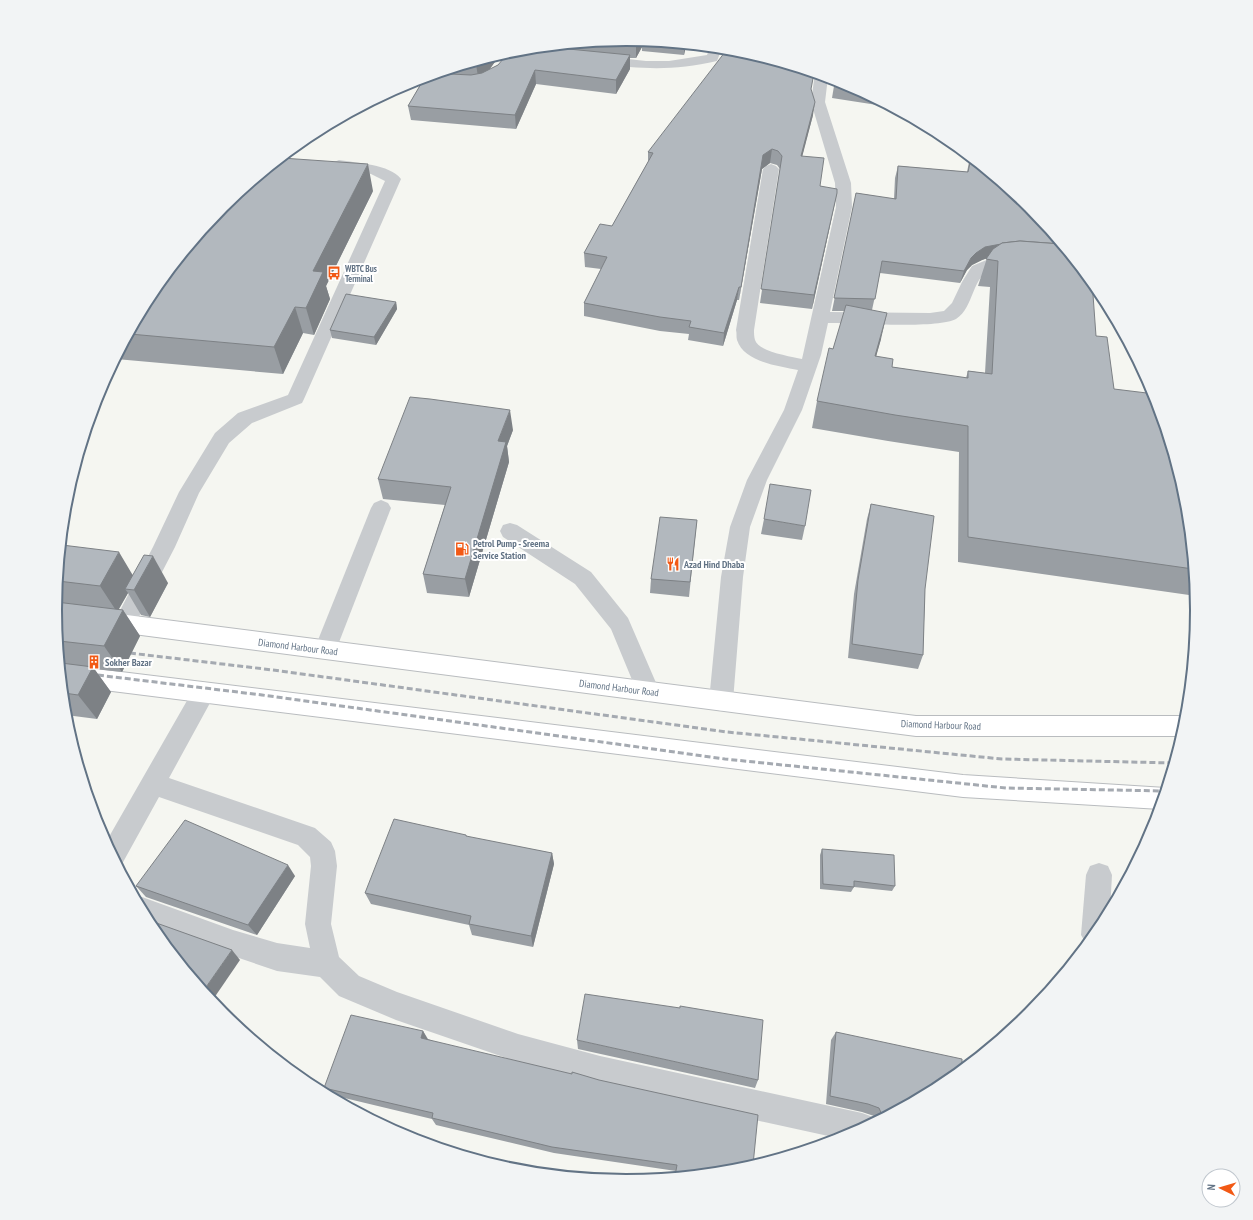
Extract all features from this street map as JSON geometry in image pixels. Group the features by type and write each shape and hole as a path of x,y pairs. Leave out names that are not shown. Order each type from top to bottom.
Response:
{"highway":[{"name":"Diamond Harbour Road","path":"62,616 916,726 1178,726"},
{"path":"66,676 963,786 1159,798"}],"street":[{"path":"585,59 646,65 669,65 712,58 714,53"},
{"path":"722,701 732,577 740,527 757,480 793,410 812,355 844,207 843,183 818,102 820,81"},
{"path":"124,624 164,547 189,492 222,438 245,418 295,399 393,179 375,170 322,163"},
{"path":"771,169 745,330 746,341 754,351 766,356 808,366"},
{"path":"820,317 930,319 950,315 960,306 970,282 978,270 989,264 1011,261 1026,262"},
{"path":"325,650 381,508"},
{"path":"510,531 583,578 620,624 648,692"},
{"path":"116,849 204,692"},
{"path":"153,784 306,836 322,851 324,866 318,924 327,964 349,986 396,1006 518,1048 600,1071 853,1126"},
{"path":"1096,922 1099,875"},
{"path":"152,914 277,957 327,964"}],"building":[{"path":"570,49 630,55 616,80 535,70 515,115 408,106 420,86 451,74 471,75 482,73 498,65 502,60 516,57"},
{"path":"723,55 772,65 813,78 811,89 815,102 801,156 824,158 820,186 837,189 814,295 761,289 782,156 778,151 772,149 763,155 741,287 739,287 724,333 689,327 691,321 584,303 607,257 584,253 600,224 612,226 653,153 648,152"},
{"path":"289,158 368,164 313,271 323,272 306,308 295,307 274,347 135,334 158,297 202,238 255,186"},
{"path":"970,163 1025,211 1055,244 1020,241 985,247 971,258 964,271 882,261 875,299 834,298 856,193 896,199 898,166 968,172"},
{"path":"1020,241 1055,244 1093,294 1096,336 1107,337 1114,389 1148,393 1161,429 1180,500 1186,536 1189,568 968,537 968,426 817,401 829,348 833,349 846,305 887,313 875,356 893,359 892,367 968,378 968,371 992,374 998,261 986,259 993,249 1002,243"},
{"path":"346,294 396,302 374,337 330,330"},
{"path":"410,397 510,410 498,441 506,442 465,579 423,574 451,487 378,479"},
{"path":"770,484 811,490 805,526 764,519"},
{"path":"871,504 934,516 925,589 923,655 852,644 858,580"},
{"name":"Azad Hind Dhaba","path":"660,517 697,520 690,582 651,579"},
{"path":"66,546 119,552 100,586 64,582"},
{"path":"144,555 153,556 134,590 125,589"},
{"path":"62,603 123,610 104,646 64,642"},
{"path":"65,664 93,667 78,695 69,694"},
{"path":"394,819 466,836 552,853 531,936 469,924 471,916 365,893"},
{"path":"185,820 288,865 248,925 136,886"},
{"path":"822,849 894,855 895,886 854,881 854,887 823,884"},
{"path":"159,924 232,950 206,987 179,953"},
{"path":"585,994 680,1008 680,1006 763,1020 758,1080 577,1040"},
{"path":"351,1015 423,1031 421,1038 572,1074 572,1072 599,1080 758,1115 754,1159 700,1169 676,1172 677,1165 552,1147 432,1118 433,1113 330,1089 325,1086"},
{"path":"836,1032 962,1059 962,1063 940,1079 881,1113 879,1108 868,1104 830,1096"}],"railway":[{"path":"121,652 273,670 727,732 1002,759 1169,763"},
{"path":"89,674 262,695 725,759 1006,788 1161,791"}],"place":[{"name":"WBTC Bus Terminal","path":"334,273"},
{"name":"Petrol Pump - Sreema Service Station","path":"462,549"},
{"name":"Azad Hind Dhaba","path":"673,564"},
{"name":"Sokher Bazar","path":"94,662"}]}
